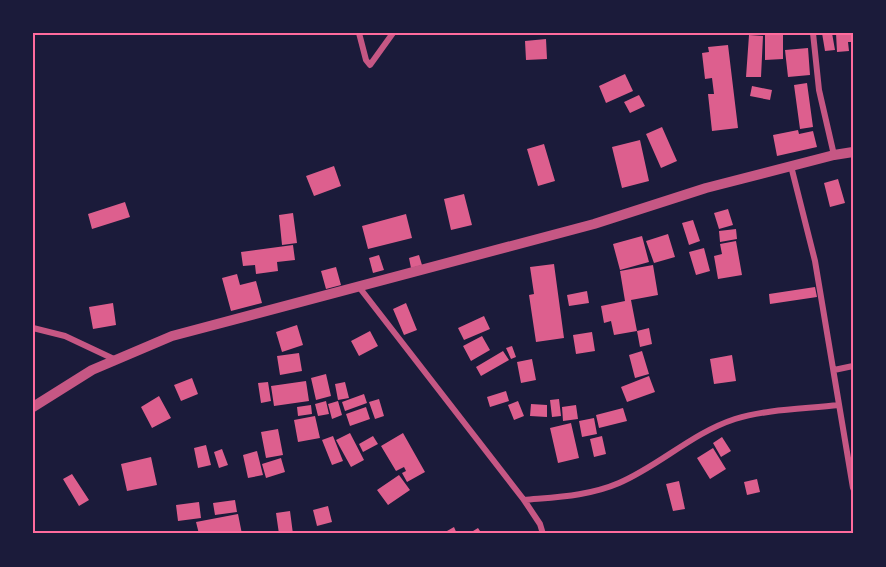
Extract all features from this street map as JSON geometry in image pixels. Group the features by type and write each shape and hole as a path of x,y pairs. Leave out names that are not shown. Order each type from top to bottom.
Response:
{"street":[{"path":"359,33 366,60 370,65 393,33"},
{"path":"813,33 819,90 834,155"},
{"path":"33,407 92,370 172,336 594,224 706,188 834,155 853,153"},
{"path":"791,166 815,261 853,488"},
{"path":"358,286 524,500 540,524 543,534"},
{"path":"33,328 65,336 116,360"},
{"path":"834,370 853,366"},
{"path":"524,500 589,492 620,483 713,428 736,419 839,405"}],"building":[{"path":"822,33 832,33 835,50 825,51"},
{"path":"836,33 853,33 853,42 848,42 849,51 837,52"},
{"path":"749,35 763,36 761,77 746,77"},
{"path":"765,35 783,35 783,59 765,60"},
{"path":"546,39 547,59 526,60 525,41"},
{"path":"728,45 738,128 712,131 708,94 714,94 712,78 705,79 702,53 709,52 708,47"},
{"path":"808,48 810,75 788,77 785,50"},
{"path":"625,74 633,91 606,103 599,86"},
{"path":"807,83 813,127 800,129 794,85"},
{"path":"752,86 772,90 770,100 750,96"},
{"path":"639,95 645,106 630,113 624,102"},
{"path":"662,127 677,161 661,168 646,134"},
{"path":"798,130 799,134 813,131 817,147 777,156 773,135"},
{"path":"640,140 649,181 622,188 612,147"},
{"path":"544,144 555,181 538,186 527,149"},
{"path":"334,166 341,186 314,196 306,176"},
{"path":"838,179 845,203 830,207 824,183"},
{"path":"464,194 472,225 451,230 444,199"},
{"path":"125,202 130,217 92,229 88,214"},
{"path":"728,209 733,225 719,229 714,213"},
{"path":"293,213 297,243 282,245 279,215"},
{"path":"406,214 412,238 368,249 362,226"},
{"path":"693,220 700,241 689,245 682,223"},
{"path":"736,229 737,239 720,242 719,231"},
{"path":"668,234 675,257 654,263 646,241"},
{"path":"642,236 649,262 620,270 613,244"},
{"path":"736,241 742,275 718,279 714,256 722,254 720,244"},
{"path":"293,245 295,260 277,262 278,271 256,274 255,265 243,266 241,252"},
{"path":"704,248 710,271 696,275 689,252"},
{"path":"379,255 384,270 373,273 369,258"},
{"path":"419,255 422,265 411,268 409,258"},
{"path":"554,264 564,338 536,342 529,295 534,294 530,267"},
{"path":"653,265 658,295 631,300 637,331 614,335 611,321 604,323 601,306 625,301 620,271"},
{"path":"336,267 341,285 326,289 321,271"},
{"path":"237,274 240,285 256,281 262,303 231,311 222,278"},
{"path":"815,287 817,297 770,304 769,294"},
{"path":"587,291 589,303 569,306 567,295"},
{"path":"113,303 116,325 93,329 89,307"},
{"path":"406,303 417,330 404,335 393,309"},
{"path":"484,316 490,329 464,340 458,328"},
{"path":"297,325 303,345 282,352 276,332"},
{"path":"649,328 652,344 640,347 637,331"},
{"path":"370,331 378,346 359,356 351,341"},
{"path":"592,332 595,351 576,354 573,335"},
{"path":"482,336 490,350 471,361 463,346"},
{"path":"512,346 516,357 511,359 506,348"},
{"path":"503,351 509,360 481,376 476,367"},
{"path":"642,351 649,374 635,378 629,355"},
{"path":"299,353 302,371 280,375 277,356"},
{"path":"732,355 736,381 714,384 710,359"},
{"path":"532,359 536,380 521,383 517,362"},
{"path":"326,374 331,396 316,400 311,378"},
{"path":"649,376 655,392 627,402 621,387"},
{"path":"192,378 198,394 181,401 174,385"},
{"path":"306,381 309,401 274,406 271,386"},
{"path":"268,382 271,401 261,403 258,383"},
{"path":"345,382 349,398 338,400 335,384"},
{"path":"506,391 509,401 490,407 487,397"},
{"path":"364,394 367,403 345,411 342,402"},
{"path":"159,396 171,418 152,428 141,407"},
{"path":"379,399 384,416 375,419 369,402"},
{"path":"559,399 561,416 552,417 550,400"},
{"path":"326,401 329,414 318,416 315,404"},
{"path":"338,401 342,415 332,419 328,404"},
{"path":"518,401 524,416 514,420 508,405"},
{"path":"531,404 547,405 547,417 530,416"},
{"path":"311,405 312,414 298,416 297,407"},
{"path":"576,405 578,419 563,421 562,407"},
{"path":"366,407 370,419 350,426 346,414"},
{"path":"623,408 627,421 599,428 596,415"},
{"path":"315,416 320,438 298,442 294,420"},
{"path":"594,418 597,434 582,437 579,421"},
{"path":"571,423 579,458 558,463 550,428"},
{"path":"278,429 283,455 266,458 261,432"},
{"path":"350,433 364,460 351,467 336,440"},
{"path":"403,433 425,472 407,482 402,473 406,471 404,467 396,471 381,446"},
{"path":"333,436 343,461 332,465 322,440"},
{"path":"373,436 378,444 363,452 359,444"},
{"path":"602,436 606,454 594,457 590,439"},
{"path":"722,437 731,451 721,457 713,443"},
{"path":"206,445 211,465 198,468 194,448"},
{"path":"713,448 726,469 710,479 697,458"},
{"path":"222,449 228,465 219,468 214,452"},
{"path":"257,451 263,475 248,478 243,455"},
{"path":"151,457 157,485 127,491 121,464"},
{"path":"281,458 285,472 266,478 262,464"},
{"path":"72,474 89,500 79,506 63,479"},
{"path":"399,475 410,490 388,505 377,490"},
{"path":"757,479 760,492 747,495 744,482"},
{"path":"679,481 685,509 673,511 666,484"},
{"path":"235,500 237,512 215,515 213,503"},
{"path":"199,502 201,518 178,521 176,505"},
{"path":"328,506 332,522 317,526 313,510"},
{"path":"290,511 293,534 279,534 276,513"},
{"path":"238,514 242,534 199,534 196,522"},
{"path":"454,527 457,534 448,534 447,531"},
{"path":"478,528 482,534 468,534"}]}
